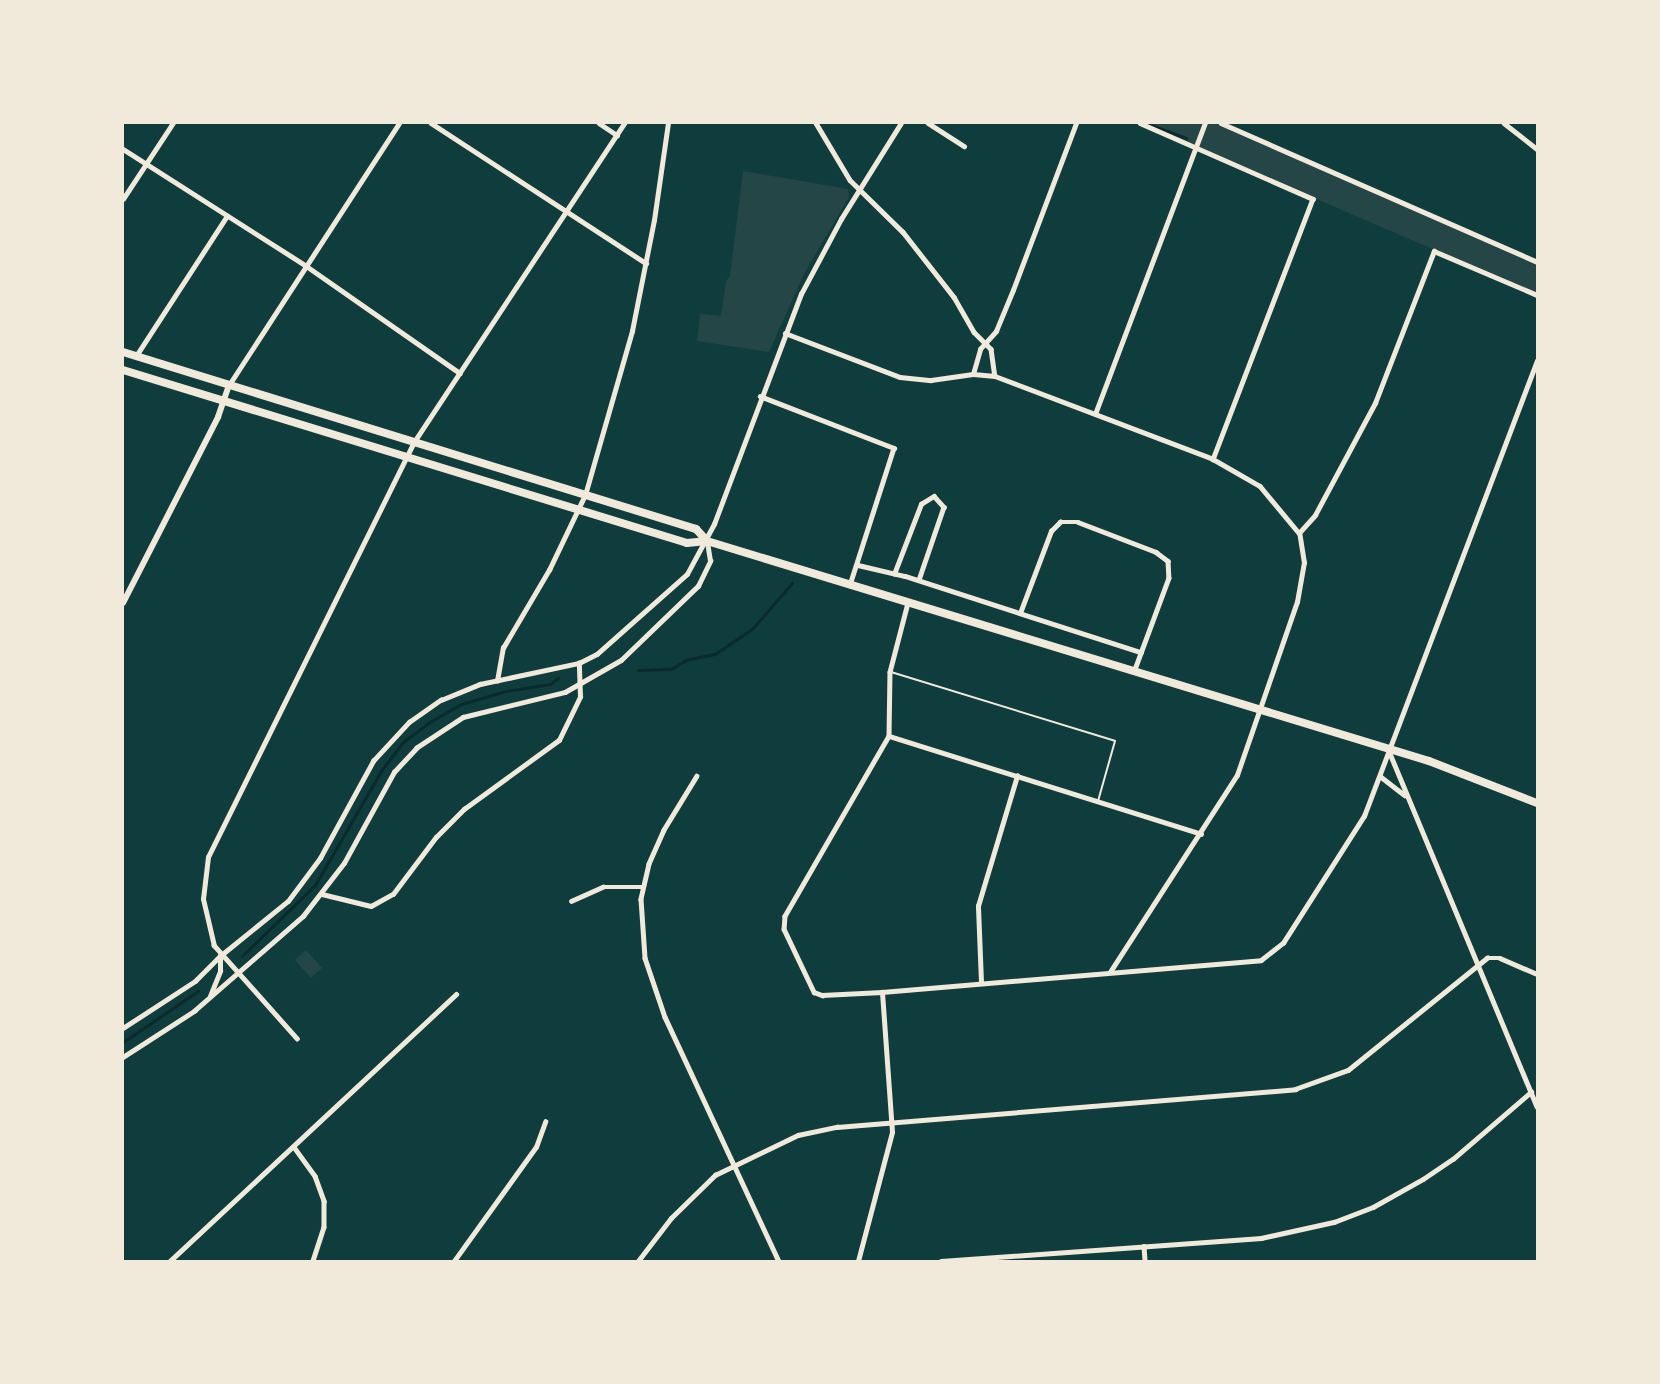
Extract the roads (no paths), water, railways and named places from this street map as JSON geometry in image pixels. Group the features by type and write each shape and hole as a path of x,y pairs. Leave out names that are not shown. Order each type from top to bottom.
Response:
{"main road":[{"path":"123,352 696,529 707,541"},
{"path":"123,370 687,543 707,541 1259,711 1388,754 1458,771 1537,802"}],"street":[{"path":"123,199 173,123"},
{"path":"123,603 224,400 229,385 399,123"},
{"path":"431,123 646,263"},
{"path":"599,123 617,135"},
{"path":"209,998 219,973 220,956 203,909 204,873 208,857 409,458 414,442 624,123"},
{"path":"497,681 503,648 580,511 618,389 646,263 668,123"},
{"path":"816,123 829,150 927,260 974,332 991,349 995,376"},
{"path":"123,1028 195,981 220,956 296,891 320,858 373,761 397,733 441,700 497,681 579,663 608,645 673,589 707,541 785,333 819,259 860,187 901,123"},
{"path":"928,123 964,146"},
{"path":"973,374 980,349 996,331 1013,290 1076,123"},
{"path":"1140,123 1313,199 1213,459"},
{"path":"1095,414 1205,123"},
{"path":"1221,123 1537,262"},
{"path":"1504,123 1537,149"},
{"path":"123,149 305,265 460,373"},
{"path":"136,356 227,216"},
{"path":"1299,533 1315,515 1375,403 1434,251 1537,295"},
{"path":"785,333 900,377 931,380 973,374 995,376 1213,459 1260,486 1299,533 1304,563 1297,602 1237,776 1110,972"},
{"path":"908,603 890,672 889,736 795,895 783,925 813,992 822,995 882,992 981,982 1249,962 1273,954 1358,826 1380,776 1537,361"},
{"path":"760,396 894,448 858,566 850,585"},
{"path":"894,574 921,504 934,496 944,507 919,580"},
{"path":"1020,613 1051,531 1060,522 1078,522 1156,552 1168,561 1169,578 1134,672"},
{"path":"123,1057 209,998 303,916 322,894 354,846 394,772 427,738 476,712 581,685 621,660 685,601 709,565 707,541"},
{"path":"858,566 919,580 1141,652"},
{"path":"322,894 371,906 387,899 401,886 435,837 464,809 560,740 576,711 581,685 579,663"},
{"path":"889,736 1201,834"},
{"path":"1388,754 1537,1106"},
{"path":"697,776 657,844 642,887 642,940 654,990 732,1166 778,1261"},
{"path":"981,982 978,906 1017,776"},
{"path":"1380,776 1406,796"},
{"path":"570,902 603,887 642,887"},
{"path":"220,956 297,1039"},
{"path":"638,1261 689,1198 715,1175 798,1136 837,1126 1152,1102 1309,1085 1334,1077 1362,1059 1476,963 1493,957 1537,974"},
{"path":"858,1261 891,1141 892,1121 882,992"},
{"path":"170,1261 456,994"},
{"path":"941,1261 1272,1236 1358,1214 1406,1190 1453,1159 1531,1092"},
{"path":"454,1261 536,1147 545,1122"},
{"path":"294,1147 315,1176 324,1201 324,1227 313,1261"},
{"path":"1144,1246 1145,1261"}],"lane":[{"path":"890,672 1115,741 1098,801"}],"waterway":[{"path":"1146,123 1186,138"},
{"path":"638,670 671,669 686,660 715,654 752,629 792,583"},
{"path":"242,956 315,885 381,771 403,742 428,723 461,704 506,691 550,684 558,678"},
{"path":"123,1042 198,991"}]}
